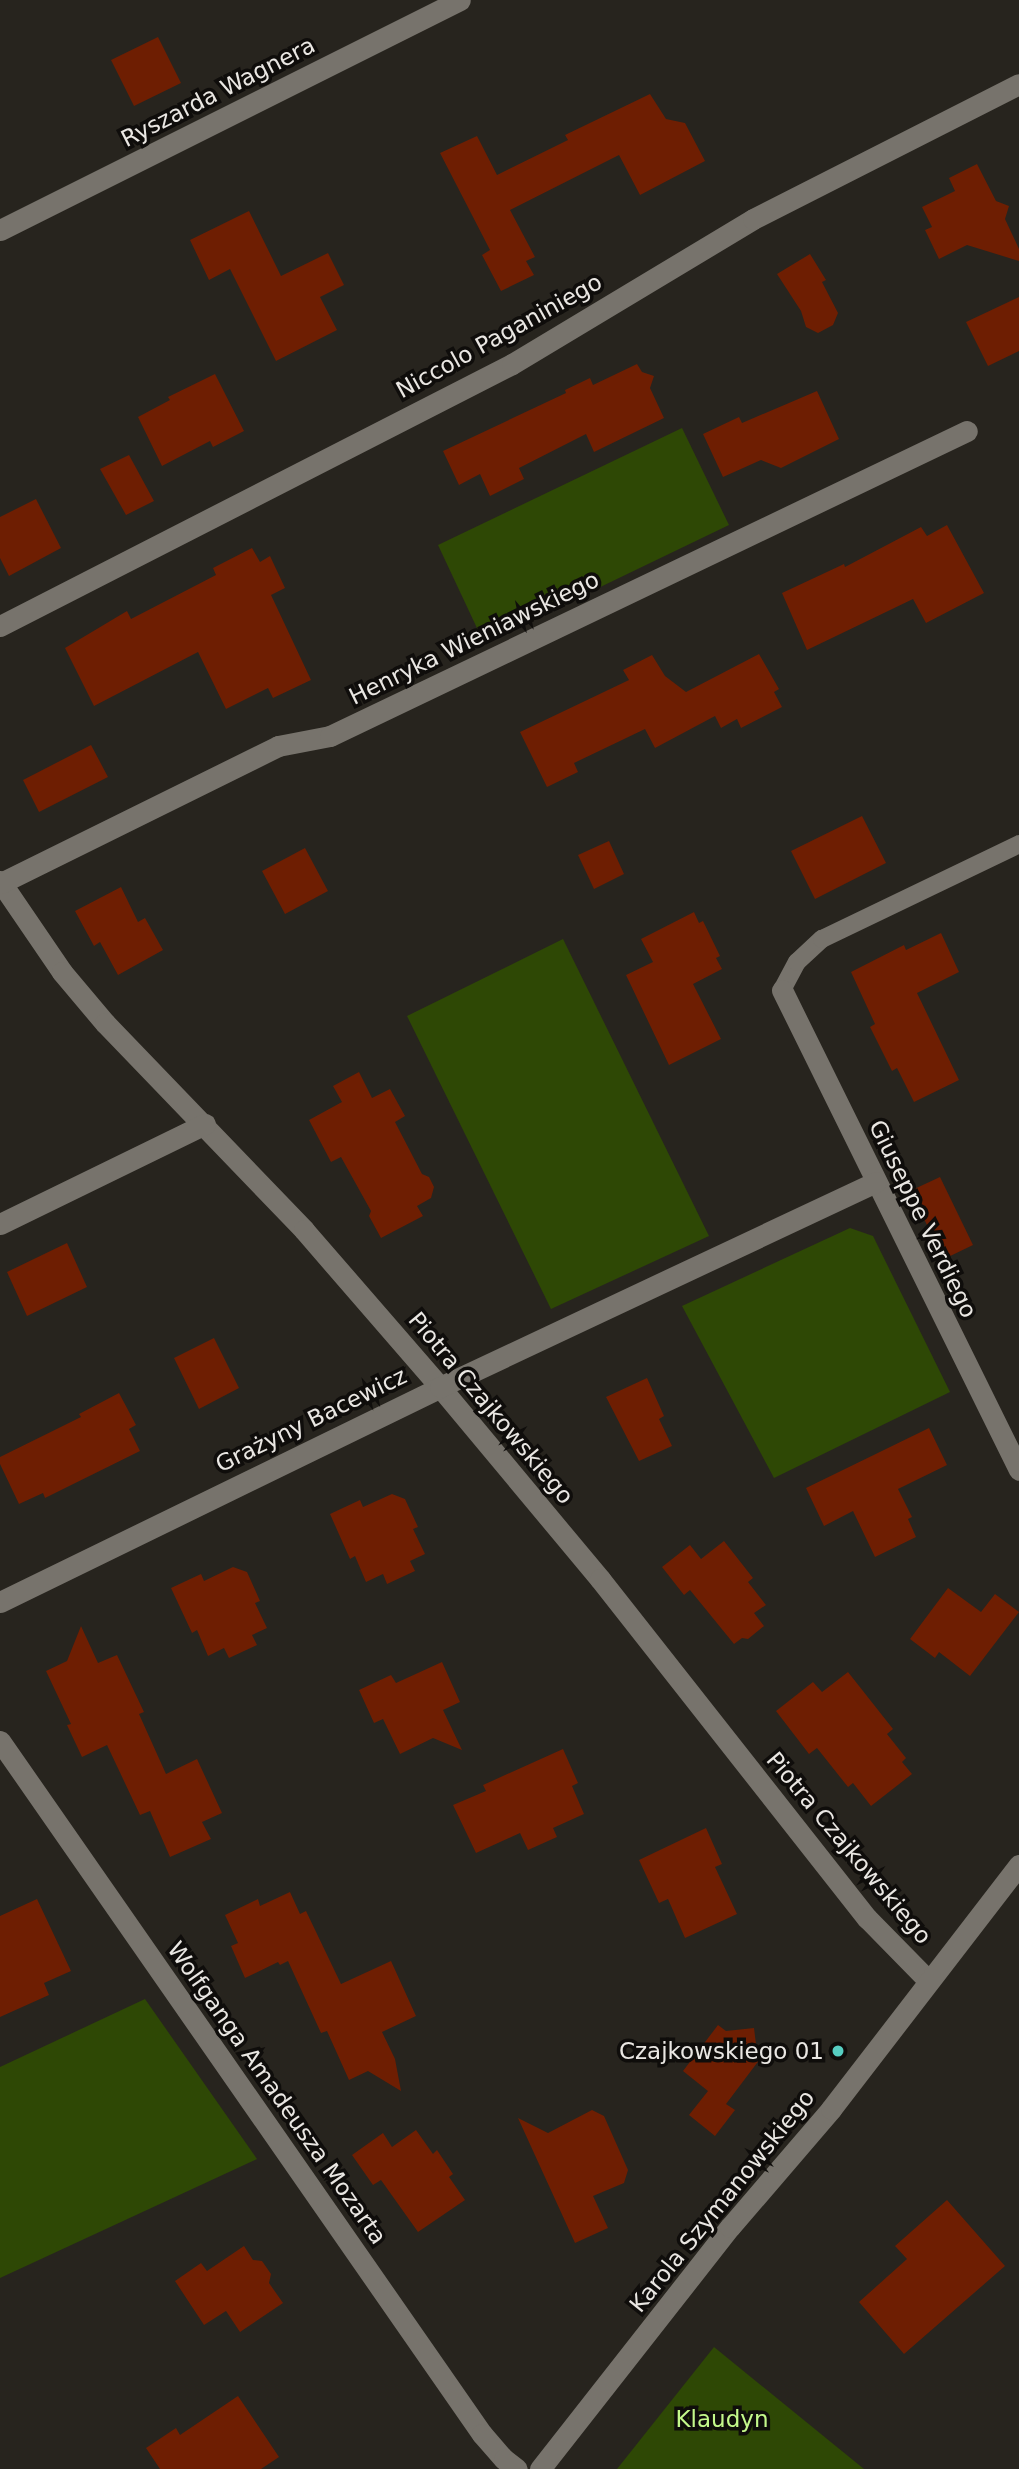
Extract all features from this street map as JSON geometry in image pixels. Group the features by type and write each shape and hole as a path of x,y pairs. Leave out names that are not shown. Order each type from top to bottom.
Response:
{"street":[{"name":"Ryszarda Wagnera","path":"0,230 460,0"},
{"name":"Niccolo Paganiniego","path":"0,626 512,364 754,219 1019,84"},
{"name":"Henryka Wieniawskiego","path":"1,882 278,746 330,736 967,430"},
{"name":"Piotra Czajkowskiego","path":"1,882 62,972 105,1023 304,1230 440,1387 600,1579 867,1918 929,1981"},
{"name":"Giuseppe Verdiego","path":"782,990 1019,1470"},
{"path":"0,1224 205,1124"},
{"name":"Grażyny Bacewicz","path":"0,1602 440,1387 875,1182"},
{"name":"Wolfganga Amadeusza Mozarta","path":"0,1741 482,2434 503,2459 517,2469"},
{"name":"Karola Szymanowskiego","path":"540,2469 730,2227 831,2109 1019,1865"}],"lane":[{"path":"782,990 797,962 822,939 1019,844"}],"green space":[{"path":"682,428 729,525 484,643 438,545"},
{"path":"563,939 709,1236 551,1309 407,1016"},
{"path":"850,1228 873,1236 950,1392 774,1478 682,1306"},
{"path":"145,1999 257,2159 0,2278 0,2067"},
{"name":"Klaudyn","path":"714,2347 864,2469 617,2469"}],"building":[{"path":"158,37 181,83 134,106 111,60"},
{"path":"650,94 666,119 685,123 705,161 640,195 619,155 510,210 535,257 526,261 534,275 501,291 482,255 490,250 440,153 477,136 497,175 568,140 565,135"},
{"path":"977,164 996,201 1009,206 1005,219 1019,249 1019,261 967,245 939,259 925,230 932,227 922,207 955,191 949,178"},
{"path":"249,211 281,276 328,253 344,285 320,297 337,330 276,361 230,269 209,280 190,240"},
{"path":"810,254 826,280 822,282 838,313 833,325 818,333 806,327 801,311 777,274"},
{"path":"1019,297 1019,351 988,366 966,322"},
{"path":"637,364 642,372 654,376 650,388 664,418 594,452 586,434 519,468 524,479 490,496 480,474 459,485 443,451 566,393 565,390 590,378 593,385"},
{"path":"215,374 244,431 213,447 210,441 162,466 138,417 170,400 168,397"},
{"path":"817,391 839,439 781,468 761,460 723,477 703,434 739,417 742,423"},
{"path":"129,455 154,501 126,515 100,469"},
{"path":"36,499 61,548 9,576 0,558 0,517"},
{"path":"947,525 984,593 926,623 913,599 807,650 782,593 844,564 845,567 921,527 927,536"},
{"path":"252,548 260,562 270,556 285,588 271,595 311,680 273,698 268,688 226,709 198,652 94,706 65,648 127,611 131,619 216,575 213,568"},
{"path":"759,654 779,689 774,692 782,707 741,728 737,719 721,728 715,716 655,748 645,729 574,763 578,772 547,787 520,732 629,680 623,670 652,655 665,676 686,692"},
{"path":"91,745 108,777 39,812 23,780"},
{"path":"862,816 886,863 815,899 791,851"},
{"path":"609,841 624,874 594,889 578,855"},
{"path":"305,848 328,891 285,914 262,871"},
{"path":"121,887 138,922 145,918 163,950 118,975 100,942 94,946 75,911"},
{"path":"694,912 699,923 703,921 720,956 716,958 722,969 693,984 721,1039 669,1065 626,975 653,962 641,939"},
{"path":"941,933 959,972 917,993 959,1080 914,1102 897,1068 892,1071 870,1027 875,1024 851,972 904,945 906,950"},
{"path":"359,1072 372,1098 390,1089 405,1116 395,1122 422,1174 429,1177 434,1187 431,1198 417,1206 423,1216 381,1238 369,1216 371,1211 341,1157 331,1162 309,1120 342,1102 333,1086"},
{"path":"940,1177 973,1245 944,1259 910,1191"},
{"path":"67,1243 87,1287 27,1316 7,1272"},
{"path":"214,1338 239,1388 199,1409 174,1358"},
{"path":"647,1378 664,1416 659,1419 672,1446 639,1461 606,1397"},
{"path":"119,1393 136,1425 129,1429 140,1451 45,1498 43,1493 19,1504 0,1464 0,1457 81,1417 79,1414"},
{"path":"929,1428 947,1465 898,1489 912,1517 908,1519 916,1537 875,1557 853,1511 824,1526 806,1488"},
{"path":"392,1494 405,1499 418,1527 413,1529 425,1554 410,1561 415,1571 387,1584 383,1574 366,1582 355,1556 350,1559 330,1514 360,1500 363,1507"},
{"path":"724,1541 753,1578 748,1582 766,1605 754,1613 764,1626 748,1639 742,1638 734,1644 690,1590 684,1595 662,1567 690,1545 701,1559"},
{"path":"233,1567 247,1572 260,1601 255,1603 267,1628 252,1635 257,1645 229,1658 224,1648 208,1656 197,1630 192,1633 171,1588 201,1574 204,1581"},
{"path":"948,1588 981,1612 995,1594 1019,1612 970,1676 939,1652 935,1658 910,1639"},
{"path":"81,1626 98,1663 117,1655 144,1712 139,1714 166,1774 197,1759 222,1813 202,1822 211,1839 170,1857 150,1811 140,1815 107,1745 82,1757 67,1725 71,1724 46,1671 67,1661"},
{"path":"442,1662 460,1702 443,1710 462,1750 433,1738 400,1754 383,1719 374,1723 359,1690 391,1675 396,1683"},
{"path":"848,1672 893,1729 887,1734 906,1758 902,1762 912,1774 871,1806 853,1783 848,1787 817,1748 809,1754 776,1711 813,1682 822,1692"},
{"path":"563,1749 578,1783 572,1786 584,1814 553,1828 557,1837 528,1850 520,1833 476,1853 453,1805 486,1791 483,1785"},
{"path":"706,1828 722,1864 715,1867 737,1914 685,1938 668,1899 659,1903 639,1860"},
{"path":"290,1892 300,1914 306,1911 341,1984 391,1961 416,2016 382,2032 395,2059 401,2091 368,2071 349,2080 327,2031 321,2033 288,1961 280,1965 278,1962 245,1978 231,1946 238,1943 225,1915 258,1899 260,1906"},
{"path":"37,1899 71,1971 44,1983 49,1995 0,2017 0,1916"},
{"path":"718,2025 726,2031 754,2028 756,2044 766,2051 726,2104 735,2110 715,2136 689,2115 708,2091 683,2071"},
{"path":"592,2110 604,2116 628,2170 624,2183 593,2196 608,2228 575,2243 518,2118 548,2133"},
{"path":"416,2130 433,2154 437,2150 453,2174 449,2177 465,2200 418,2232 381,2180 373,2185 352,2155 383,2133 392,2147"},
{"path":"947,2200 1005,2266 904,2354 859,2302 907,2259 895,2246"},
{"path":"244,2246 253,2260 262,2261 271,2274 269,2283 283,2303 240,2332 226,2311 204,2325 175,2281 201,2263 207,2271"},
{"path":"238,2396 279,2457 261,2469 160,2469 146,2448 176,2428 180,2435"}],"place":[{"name":"Czajkowskiego 01","path":"838,2051"}]}
